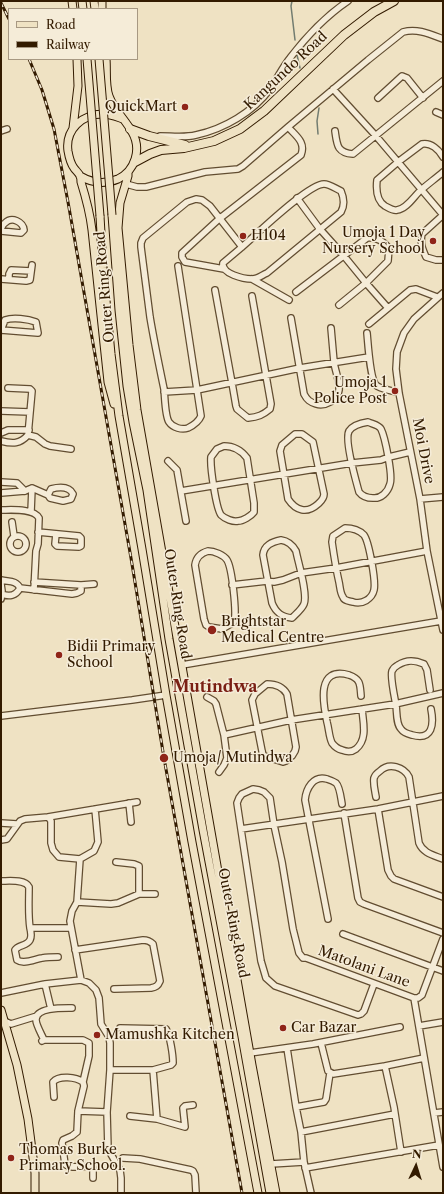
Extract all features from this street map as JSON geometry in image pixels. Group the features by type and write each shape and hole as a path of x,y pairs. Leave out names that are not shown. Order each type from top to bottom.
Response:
{"highway":[{"name":"Kangundo Road","path":"135,162 161,150 184,148 214,141 235,132 264,111 344,35 374,12 394,1"},
{"path":"130,129 149,136 190,146"}],"main road":[{"name":"Outer Ring Road","path":"77,60 78,86 73,128 68,136 67,144 68,152 74,167 80,176 86,194 92,224 108,382 118,416"},
{"name":"Outer Ring Road","path":"87,60 103,268 118,416 192,842 258,1193"},
{"name":"Outer Ring Road","path":"99,60 108,153 119,310 133,422 147,490 170,645 270,1193"},
{"path":"80,176 89,181 99,183 110,182 120,178 128,172 135,162 136,142 130,129 108,94 106,60"},
{"path":"73,128 79,122 95,114 104,114 123,119"},
{"path":"128,172 120,203 118,228 128,338 137,410 276,1193"},
{"path":"133,422 137,410"},
{"path":"1,1010 17,1065 28,1119 35,1173 35,1193"},
{"path":"241,1031 249,1042"}],"street":[{"path":"149,136 185,137 196,135 227,125 242,115 254,106 269,90 290,58 306,38 326,18 348,1"},
{"path":"126,184 137,187 146,186 205,172 238,169 403,32 416,30 443,39"},
{"path":"378,98 402,76 407,78 422,98"},
{"path":"335,131 339,148 344,152 353,154 443,80"},
{"path":"333,89 376,136 443,215 422,234 421,247 426,257 436,260 443,260"},
{"path":"436,112 443,115"},
{"path":"288,127 303,146 301,155 219,219 182,253 182,257 185,262 224,269 227,272 252,279 289,300"},
{"path":"443,157 438,149 422,144 377,180 377,192 382,204 396,210 403,208 421,190 443,172"},
{"path":"224,269 224,263 297,198 323,184 330,185 341,191 344,199 341,212 319,228 267,273 258,278 252,279"},
{"path":"297,198 319,228 388,308"},
{"path":"178,266 201,416 200,420 195,424 188,428 182,429 174,427 169,423 167,418 164,392 150,317 141,243 143,238 187,202 191,199 196,199 202,200 210,206 242,247"},
{"path":"296,292 368,238 385,243 389,248 388,261 366,283 339,305"},
{"path":"1,279 30,280 32,268 11,270 9,279"},
{"path":"369,324 406,292 412,289 437,298"},
{"path":"215,290 236,406 237,409 248,418 257,417 263,414 270,408 271,404 252,296"},
{"name":"Moi Drive","path":"443,293 414,319 404,333 397,352 396,369 399,393 420,499 443,630"},
{"path":"10,318 36,322 38,333 31,333 1,330 5,320 10,318"},
{"path":"291,318 304,394 306,399 320,405 326,405 338,394 339,389 334,363 331,328"},
{"path":"367,333 373,382 378,387 399,393"},
{"path":"164,392 198,390 300,368 369,357"},
{"path":"1,441 18,443 22,441 29,432 32,391 8,388"},
{"path":"1,411 30,412"},
{"path":"368,422 377,426 381,430 388,457 391,480 388,490 376,499 362,495 359,492 352,463 348,432 360,423 368,422"},
{"path":"1,433 8,430 29,432 50,446 71,449"},
{"path":"295,434 302,434 313,442 318,469 324,497 322,500 314,508 303,511 290,504 280,448 282,445 295,434"},
{"path":"224,446 230,446 237,448 244,454 250,480 254,512 252,515 236,522 222,516 219,511 214,487 211,457 217,449 224,446"},
{"path":"181,492 352,463 381,460 410,452"},
{"path":"168,461 177,470 186,521"},
{"path":"1,482 17,483 25,491"},
{"path":"31,512 32,488"},
{"path":"1,493 25,491 32,488 48,495"},
{"path":"420,499 443,497"},
{"path":"1,510 31,512 39,518 34,590"},
{"path":"12,522 14,536 10,542 12,550 18,552 23,550 26,545"},
{"path":"345,528 351,528 359,531 367,540 372,562 374,590 372,595 363,603 357,604 345,600 336,568 332,542 333,536 345,528"},
{"path":"38,532 81,536 81,546 57,546 55,544 56,534"},
{"path":"14,536 22,537 26,542 26,545"},
{"path":"281,540 293,544 296,550 301,573 305,602 292,618 283,617 274,609 267,581 263,550 266,546 281,540"},
{"path":"26,545 38,544"},
{"path":"208,551 222,556 228,562 232,585 235,608 234,622 222,629 209,627 206,625 204,619 195,565 196,561 204,552 208,551"},
{"path":"232,585 267,581 274,582 301,573 372,562 428,551"},
{"path":"1,580 15,582 20,588 72,594 80,591 81,585"},
{"path":"34,582 81,585 94,584"},
{"path":"1,584 1,596 12,596 18,592 20,588"},
{"path":"182,665 441,621"},
{"path":"430,690 427,670 424,664 411,660 404,661 396,666 392,671 395,704 401,730 417,736 428,734 433,720 431,709"},
{"path":"361,696 360,685 354,677 342,673 332,675 326,682 323,689 325,714 332,743 337,748 346,752 353,751 359,746 364,738 362,709"},
{"path":"267,684 271,684 285,690 287,694 296,747 292,756 283,762 266,757 262,751 257,727 252,700 254,694 267,684"},
{"path":"224,735 291,720 395,704 443,693"},
{"path":"1,716 166,695"},
{"path":"207,697 216,704 224,735 227,758 219,772"},
{"path":"376,797 374,784 375,775 382,768 393,766 407,773 414,802 419,843 421,848 429,854 443,859"},
{"path":"328,919 305,800 308,787 317,779 324,778 336,783 342,804"},
{"name":"Matolani Lane","path":"241,829 238,803 239,798 242,794 253,789 264,792 270,798 293,929 299,953 303,958 414,998 418,998 422,995 443,939"},
{"path":"374,984 364,1011 358,1015 275,986 266,978 261,961 241,829 378,809 443,796"},
{"path":"1,840 7,839 18,824 24,819 48,817 137,802"},
{"path":"129,803 131,822"},
{"path":"48,817 51,821 51,843 53,850 59,857 80,859 94,851 98,842 94,809"},
{"path":"378,809 388,870 391,876 394,879 443,897"},
{"path":"344,814 358,898 360,902 443,933"},
{"path":"1,823 18,824"},
{"path":"80,859 77,902 72,911 70,928 81,980"},
{"path":"116,862 139,866 139,894"},
{"path":"1,880 24,882 29,887 28,914 31,936 26,944 15,950 17,960 24,962 44,957 58,957"},
{"path":"77,902 103,904 118,903 139,894 155,894"},
{"path":"30,928 70,928"},
{"path":"343,934 443,971"},
{"path":"75,950 143,940 148,940 151,942 153,944 160,981 159,984 151,988 114,989"},
{"path":"1,993 45,984 81,980 89,983 96,990 100,1024 109,1037 110,1042 107,1112 108,1149 120,1170 122,1178 121,1193"},
{"path":"45,984 51,1009"},
{"path":"414,998 443,1167"},
{"path":"4,1021 11,1024 37,1016 39,1013 51,1009 72,1008"},
{"path":"37,1016 36,1020 43,1040 83,1040 89,1043 89,1056 78,1110 77,1132 72,1136 64,1138 62,1142 65,1164 70,1167 91,1166 93,1168 93,1178"},
{"path":"419,1026 443,1022"},
{"path":"250,1053 321,1043 400,1027"},
{"path":"110,1070 153,1070 171,1065 173,1063 168,1031 163,1028 120,1028"},
{"path":"296,1108 324,1102 326,1099 330,1073 328,1071 321,1043"},
{"path":"287,1048 305,1165 311,1193"},
{"path":"330,1073 333,1074 385,1066 424,1058"},
{"path":"385,1066 401,1152"},
{"path":"153,1070 157,1119"},
{"path":"54,1097 53,1082 57,1079 76,1079 83,1082"},
{"path":"130,1116 157,1119 185,1127 183,1108 185,1106 193,1105"},
{"path":"78,1110 107,1112"},
{"path":"434,1113 443,1112"},
{"path":"301,1132 395,1114"},
{"path":"271,1164 305,1165 401,1152 441,1149"},
{"path":"123,1158 140,1159 192,1170 195,1175 196,1193"}],"waterway":[{"path":"292,1 291,6 295,40"},
{"path":"297,55 300,68"},
{"path":"318,134 317,121 319,108"}],"railway":[{"path":"1,3 8,17"},
{"path":"29,60 42,90 54,129 68,202 131,558 164,758 242,1193"}],"place":[{"name":"QuickMart","path":"185,107"},
{"name":"H104","path":"243,236"},
{"name":"Umoja 1 Day Nursery School","path":"433,241"},
{"name":"Umoja 1 Police Post","path":"395,391"},
{"name":"Brightstar Medical Centre","path":"212,630"},
{"name":"Bidii Primary School","path":"59,655"},
{"name":"Umoja/ Mutindwa","path":"164,758"},
{"name":"Car Bazar","path":"283,1028"},
{"name":"Mamushka Kitchen","path":"97,1035"},
{"name":"Thomas Burke Primary School.","path":"11,1158"}],"district":[{"name":"Mutindwa","path":"215,687"}]}
